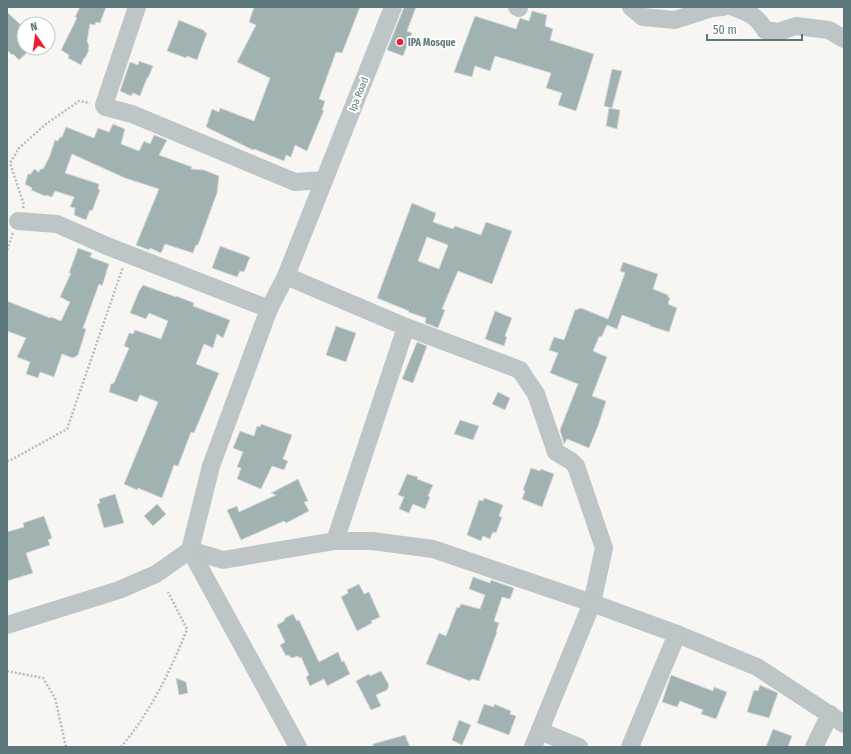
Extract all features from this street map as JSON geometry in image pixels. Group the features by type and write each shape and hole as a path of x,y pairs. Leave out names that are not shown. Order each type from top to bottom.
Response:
{"street":[{"path":"137,7 104,105 105,107 132,114 295,182 324,180"},
{"name":"Ipa Road","path":"190,550 211,466 269,310 286,276 393,7"},
{"path":"631,7 643,17 675,20 712,8 723,7"},
{"path":"733,7 747,12 760,21 765,30 778,32 796,26 829,30 844,39"},
{"path":"18,221 57,224 127,254 269,310"},
{"path":"286,276 406,327 520,370 536,394 556,452 571,461 576,466 604,548 592,604 537,739 579,747"},
{"path":"335,541 406,327"},
{"path":"190,550 223,560 335,541 372,541 433,549 676,634 757,667 837,719 814,747"},
{"path":"7,625 119,590 156,574 190,550"},
{"path":"190,550 298,747"},
{"path":"630,747 676,634"}],"path":[{"path":"7,250 24,204 10,162 19,148 46,124 79,101 104,105"},
{"path":"7,461 67,429 127,254"},
{"path":"121,747 133,733 158,691 187,629 168,592"},
{"path":"7,671 43,678 55,698 66,747"}],"building":[{"path":"80,7 106,7 100,23 96,22 95,25 90,24 87,41 89,50 81,65 68,58 69,55 61,50 77,18 75,17"},
{"path":"254,7 360,7 342,53 336,52 319,99 325,101 322,110 324,110 307,151 295,145 291,157 286,155 284,161 254,149 253,150 206,127 212,109 219,112 220,108 254,121 270,78 237,62 256,25 249,22"},
{"name":"IPA Mosque","path":"404,7 416,7 407,31 412,33 403,56 387,50"},
{"path":"532,11 547,15 545,26 553,29 550,40 594,54 576,111 558,105 562,93 546,88 551,73 495,56 490,71 475,66 472,77 454,72 475,16 516,29 520,18 529,21"},
{"path":"7,12 16,20 16,56 23,56 19,60 7,50"},
{"path":"179,20 207,33 197,60 187,56 186,58 167,51"},
{"path":"139,61 153,66 140,96 133,93 131,96 120,91 130,62 138,65"},
{"path":"612,69 622,71 612,108 604,106"},
{"path":"609,108 620,110 617,129 606,126"},
{"path":"113,124 125,129 121,144 139,151 144,141 150,144 154,135 167,140 159,155 192,167 191,169 204,170 219,176 217,193 198,245 196,245 193,253 165,244 161,253 150,248 149,250 136,245 159,189 125,178 72,154 65,173 99,184 98,189 100,190 92,211 90,210 86,220 74,215 75,208 70,207 74,197 55,191 52,197 45,196 31,190 32,188 25,184 28,174 31,174 34,169 39,172 40,169 43,169 49,158 55,140 58,141 60,137 62,137 66,127 94,138 98,128 109,132"},
{"path":"412,203 436,213 433,222 453,229 455,226 481,235 486,222 512,231 492,284 458,271 442,309 445,310 438,328 425,323 426,318 408,312 409,311 377,298","holes":["427,237 448,245 439,269 418,261"]},
{"path":"220,246 250,257 244,272 240,271 237,277 212,268"},
{"path":"78,248 92,253 90,257 109,264 102,286 99,284 83,328 86,329 78,355 73,358 62,354 54,377 40,372 38,378 26,374 30,362 17,357 26,338 7,331 7,301 61,321 70,302 60,297 71,273 69,273"},
{"path":"623,262 658,274 653,289 668,295 670,298 668,304 677,308 669,332 622,315 617,329 607,325 602,336 599,337 593,351 607,357 592,396 606,401 598,426 589,448 567,439 564,444 560,430 578,384 550,373 558,353 549,350 554,337 564,340 575,310 581,308 608,319 625,273 620,271"},
{"path":"143,285 194,303 193,306 230,320 223,338 217,334 213,348 204,344 196,364 219,373 194,433 191,432 178,466 174,465 162,498 124,484 158,402 140,395 137,402 109,392 111,384 114,383 129,348 124,346 129,333 133,334 135,330 161,339 168,321 149,313 146,319 130,313"},
{"path":"495,311 512,318 505,336 507,337 504,346 485,339"},
{"path":"336,326 356,333 346,362 326,355"},
{"path":"417,342 427,346 413,383 402,379"},
{"path":"498,392 510,398 505,410 492,404"},
{"path":"460,420 479,426 473,440 454,434"},
{"path":"261,424 292,435 283,459 288,461 284,470 272,466 261,489 237,479 241,468 237,467 243,452 233,448 240,431 254,436 257,426 260,427"},
{"path":"531,468 540,471 541,469 554,474 542,507 522,499 525,491 523,490"},
{"path":"407,474 418,477 417,479 433,485 428,496 430,497 425,509 413,504 409,513 399,509 404,497 398,495"},
{"path":"298,479 308,501 304,502 309,511 286,523 284,521 241,540 227,510 237,506 239,512 276,495 271,493"},
{"path":"115,494 124,523 104,528 97,504 100,503 99,499"},
{"path":"484,498 503,505 499,516 502,517 496,533 493,532 490,539 483,536 481,541 467,535 479,500 483,501"},
{"path":"157,504 166,514 153,526 144,516"},
{"path":"44,516 52,538 48,540 50,545 26,553 33,573 7,581 7,532 24,527 23,523"},
{"path":"473,577 490,583 491,580 514,588 510,599 502,597 494,621 499,623 497,632 479,681 472,679 470,681 426,664 439,633 446,636 457,607 459,608 461,604 480,609 485,595 469,589"},
{"path":"359,584 364,594 369,592 380,617 371,621 372,623 357,631 341,597 348,593 347,590"},
{"path":"293,614 297,621 299,620 319,662 338,652 342,662 344,661 350,674 327,686 324,679 310,686 306,677 309,675 301,657 299,658 298,656 292,658 288,655 286,656 280,645 285,642 277,625 284,621 285,618"},
{"path":"381,671 389,685 387,690 376,695 381,706 371,710 356,681 369,674 370,676"},
{"path":"671,675 713,691 714,687 727,692 716,719 701,714 703,710 680,701 677,707 662,702"},
{"path":"176,678 186,682 188,693 179,695"},
{"path":"760,685 778,693 769,718 747,712 754,690 758,691"},
{"path":"484,704 494,707 494,704 511,711 510,714 516,716 509,735 477,723"},
{"path":"459,720 471,725 462,745 452,740"},
{"path":"773,729 792,736 788,747 766,747"},
{"path":"405,735 410,747 373,747 373,744"}],"place":[{"name":"IPA Mosque","path":"400,42"}]}
